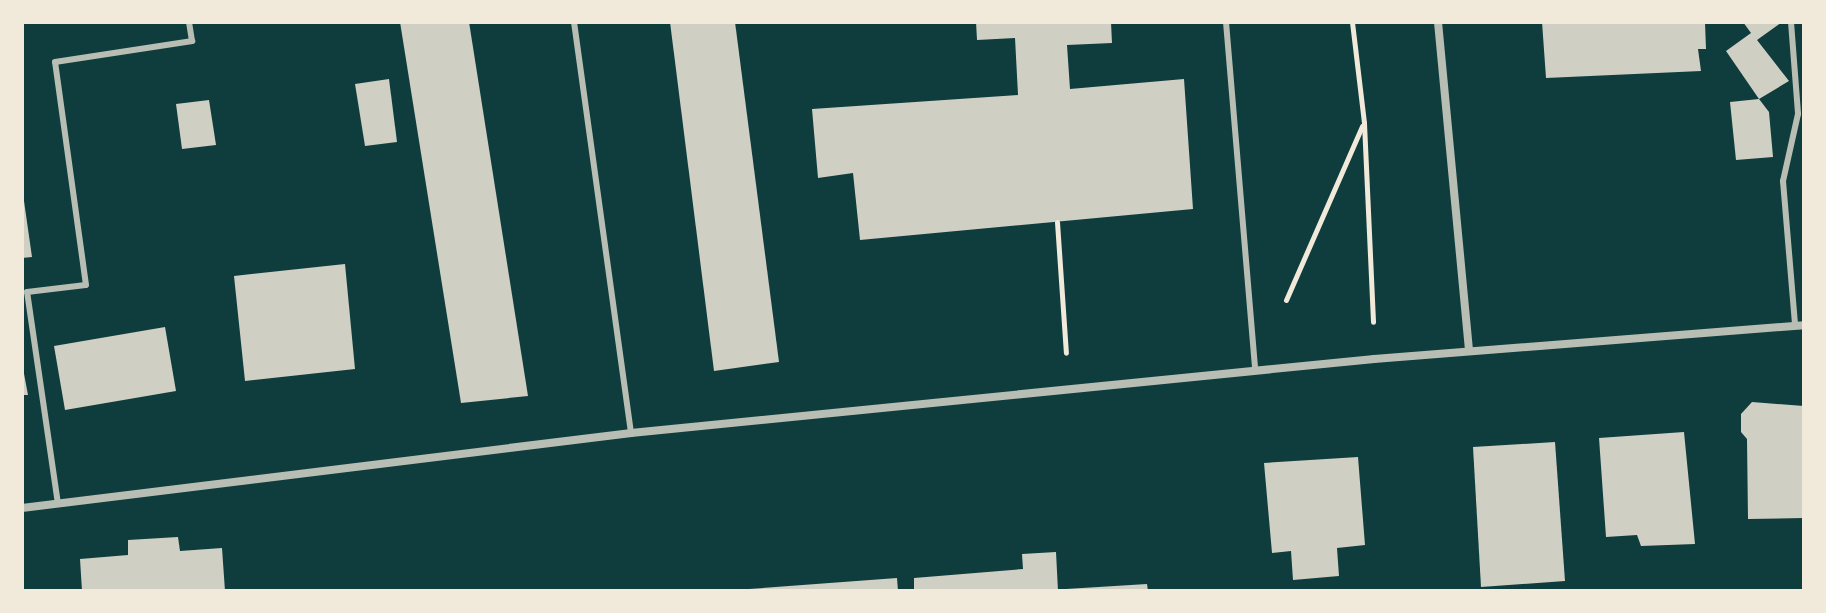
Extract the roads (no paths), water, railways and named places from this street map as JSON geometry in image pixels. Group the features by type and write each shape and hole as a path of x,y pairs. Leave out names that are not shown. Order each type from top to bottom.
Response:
{"street":[{"path":"1438,22 1469,351"},
{"path":"22,508 631,433 1255,370 1799,325"}],"lane":[{"path":"58,504 27,292 86,285 55,62 192,41 189,22"},
{"path":"574,22 631,433"},
{"path":"1226,22 1255,370"},
{"path":"1791,22 1798,114 1783,181 1799,325"}]}
